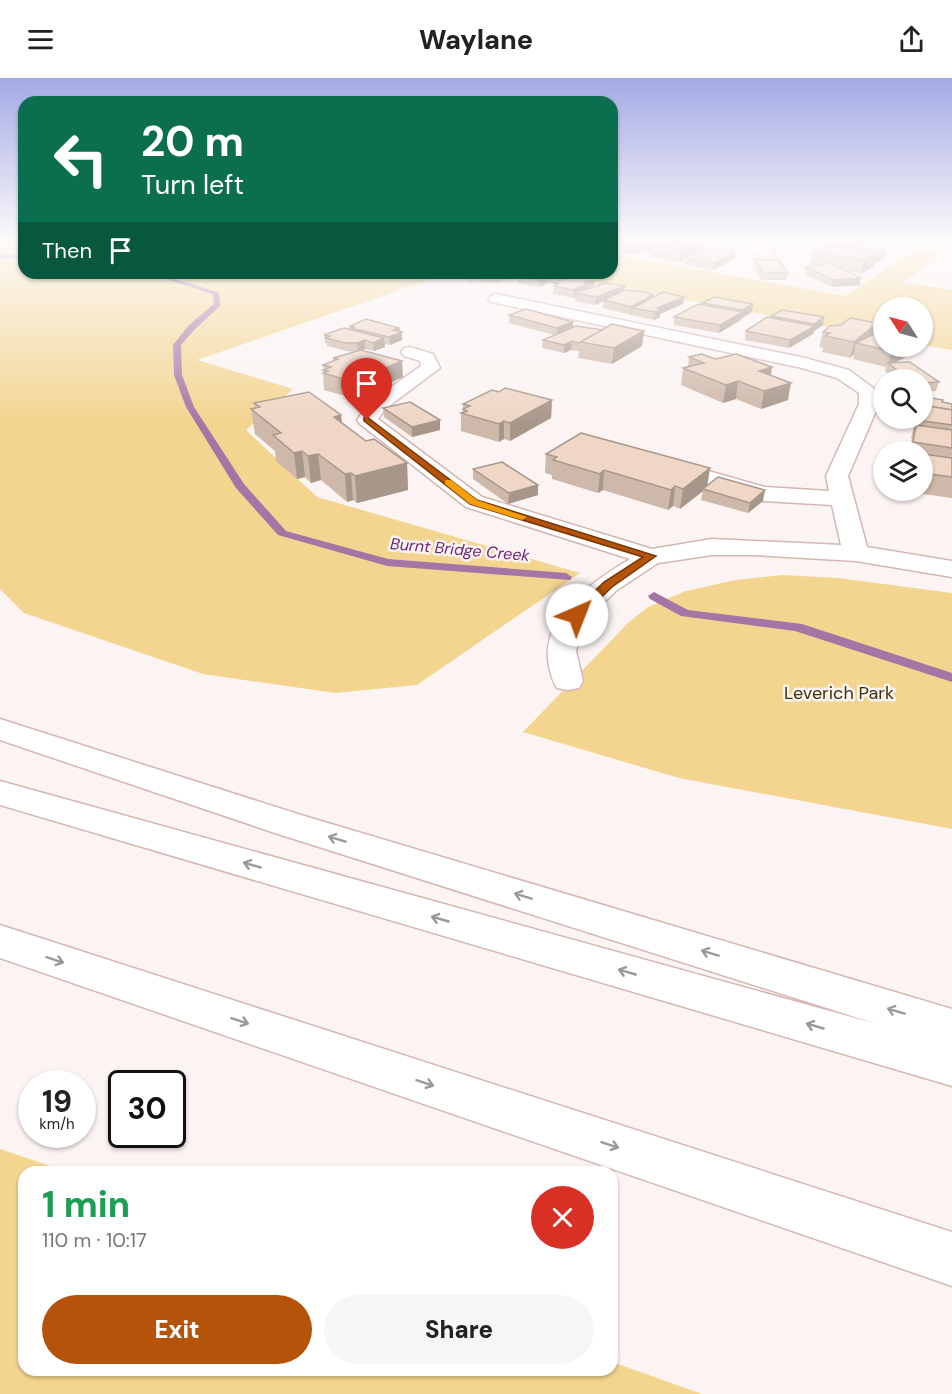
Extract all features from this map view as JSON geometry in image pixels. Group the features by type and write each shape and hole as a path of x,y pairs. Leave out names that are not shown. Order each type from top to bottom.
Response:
{"main road":[{"path":"503,300 793,361 843,374 867,391 869,404 837,476 856,553"},
{"path":"410,352 427,358 431,368 378,405 367,420 474,502 651,556"},
{"path":"650,462 765,494 843,499"},
{"path":"568,681 561,651 569,625 585,604 608,584 651,556 712,546 802,549 856,553 952,569"},
{"path":"0,729 300,828 952,1028"},
{"path":"0,793 952,1065"},
{"path":"0,941 952,1259"}],"green space":[{"path":"0,300 370,300 197,360 293,389 246,430 317,497 580,573 417,685 335,693 203,674 24,613 0,589"},
{"path":"690,300 873,300 873,335"},
{"path":"933,300 952,300 952,350 933,347"},
{"name":"Leverich Park","path":"782,575 838,578 952,593 952,829 679,778 523,732 628,623 648,607 686,591 735,580"},
{"path":"0,1149 50,1166 18,1166 18,1376 618,1376 618,1364 702,1394 0,1394"}],"building":[{"path":"606,300 643,300 631,307"},
{"path":"647,300 676,300 657,308 661,309 655,312 633,308"},
{"path":"707,300 733,300 753,304 742,310 702,303"},
{"path":"698,304 743,312 720,325 674,317"},
{"path":"526,309 573,322 557,328 509,315"},
{"path":"782,310 824,317 814,324 771,316"},
{"path":"767,317 815,326 790,340 746,331"},
{"path":"850,318 873,322 873,326 854,342 825,336 830,333 823,332 830,326 841,325"},
{"path":"366,319 399,328 393,330 402,332 389,337 351,328 354,327 350,326"},
{"path":"612,324 644,331 614,348 580,342"},
{"path":"576,326 602,330 579,343 572,341 564,345 543,340"},
{"path":"344,328 384,338 373,343 365,340 345,343 326,338 330,336 324,335"},
{"path":"873,334 873,347 856,343"},
{"path":"361,350 402,361 378,371 386,373 365,382 359,380 354,382 323,373 328,371 323,370 331,367 323,365 338,359 333,358"},
{"path":"701,354 716,359 736,354 772,367 759,371 791,383 764,391 738,381 726,385 683,368 704,363 689,357"},
{"path":"910,362 920,369 896,369 888,363"},
{"path":"505,388 552,400 510,423 504,421 499,424 461,413 467,411 463,409 470,406 463,404 492,390 499,392"},
{"path":"309,392 341,415 334,417 366,441 374,439 407,463 355,476 351,473 345,474 318,454 308,456 302,451 294,453 273,435 281,433 251,409 260,407 254,403"},
{"path":"933,398 952,404 952,410 933,407"},
{"path":"410,402 440,420 412,427 383,408"},
{"path":"933,407 952,410 952,425 933,422"},
{"path":"933,427 952,430 952,448 933,445 933,441 913,441 915,429"},
{"path":"581,433 710,468 683,489 675,486 671,490 604,470 600,474 553,460 557,457 546,454"},
{"path":"933,455 952,458 952,477 933,474"},
{"path":"502,462 538,485 509,493 473,469"},
{"path":"718,477 765,490 750,503 703,489"}],"waterway":[{"name":"Burnt Bridge Creek","path":"217,300 218,305 192,327 177,345 178,375 190,407 240,486 282,533 387,562 566,577"},
{"name":"Burnt Bridge Creek","path":"654,596 685,613 797,627 952,678"}],"slow traffic":[{"path":"448,482 474,502 522,517"}],"route":[{"path":"367,420 474,502 651,556 608,584 585,604 577,615"}]}
